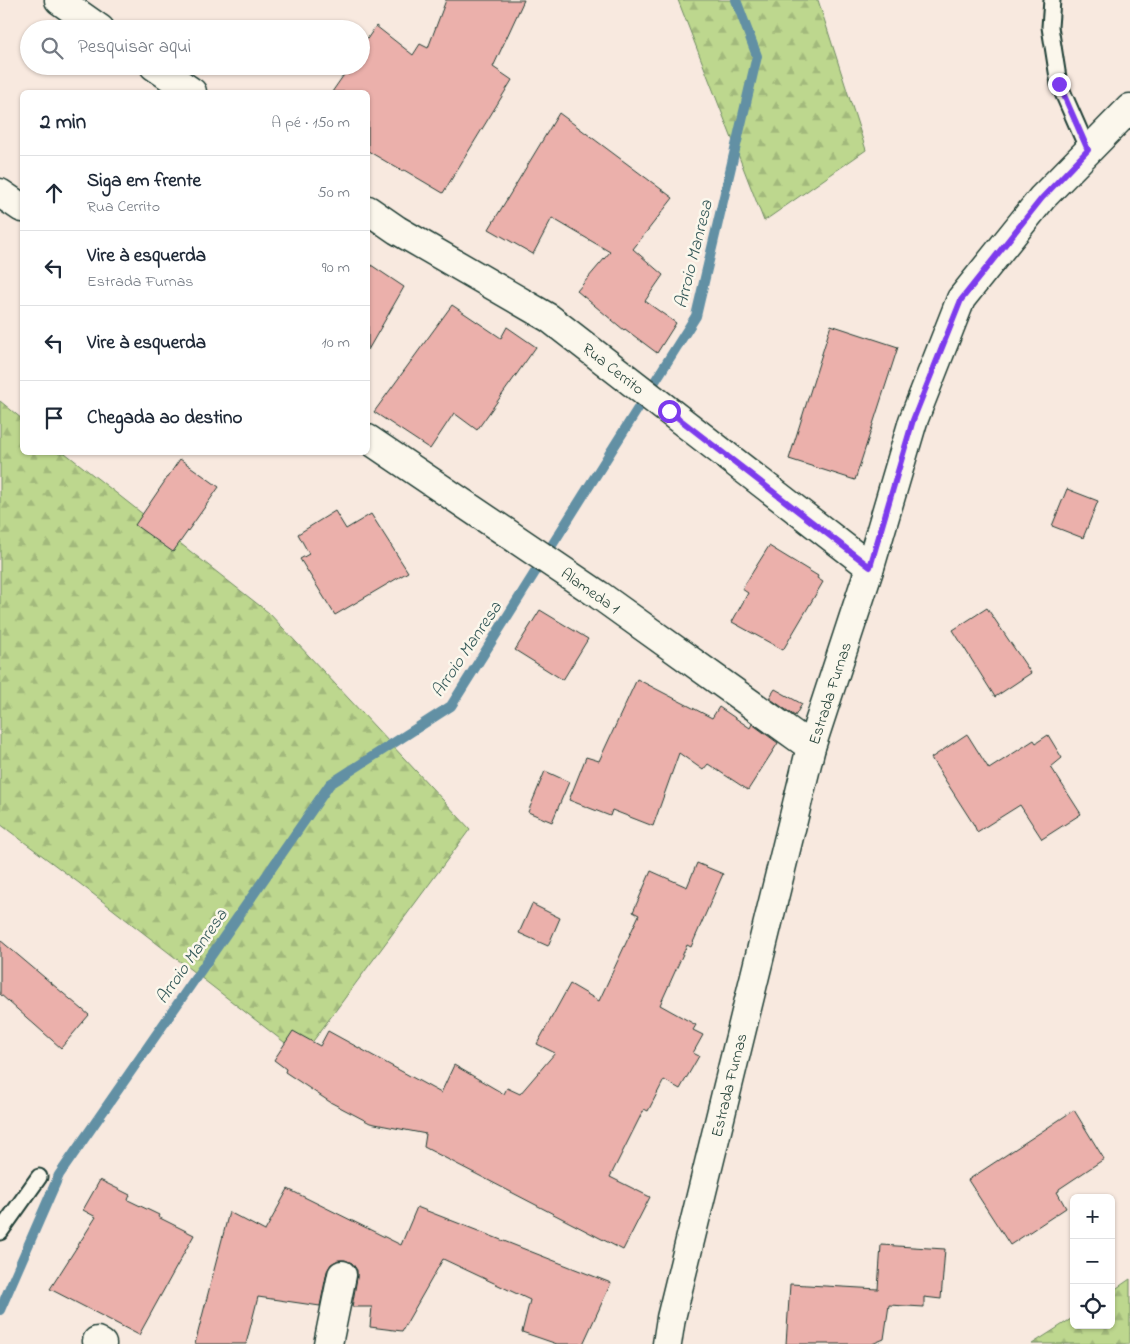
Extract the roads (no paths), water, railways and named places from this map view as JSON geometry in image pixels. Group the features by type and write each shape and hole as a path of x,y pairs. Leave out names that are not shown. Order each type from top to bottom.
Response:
{"street":[{"path":"59,0 87,20"},
{"path":"167,75 189,90"},
{"name":"Estrada Furnas","path":"667,1344 670,1318 811,747 870,567 913,420 961,300 1042,198 1130,108"},
{"path":"0,193 20,207"},
{"name":"Rua Cerrito","path":"370,211 397,230 549,318 870,567"},
{"name":"Alameda 1","path":"370,440 599,595 811,747"},
{"path":"328,1344 342,1274"}],"lane":[{"path":"1052,0 1050,27 1059,84 1088,150"},
{"path":"0,1232 39,1177"}],"waterway":[{"name":"Arroio Manresa","path":"0,1310 59,1175 330,784 451,706 696,316 757,56 736,0"}]}
